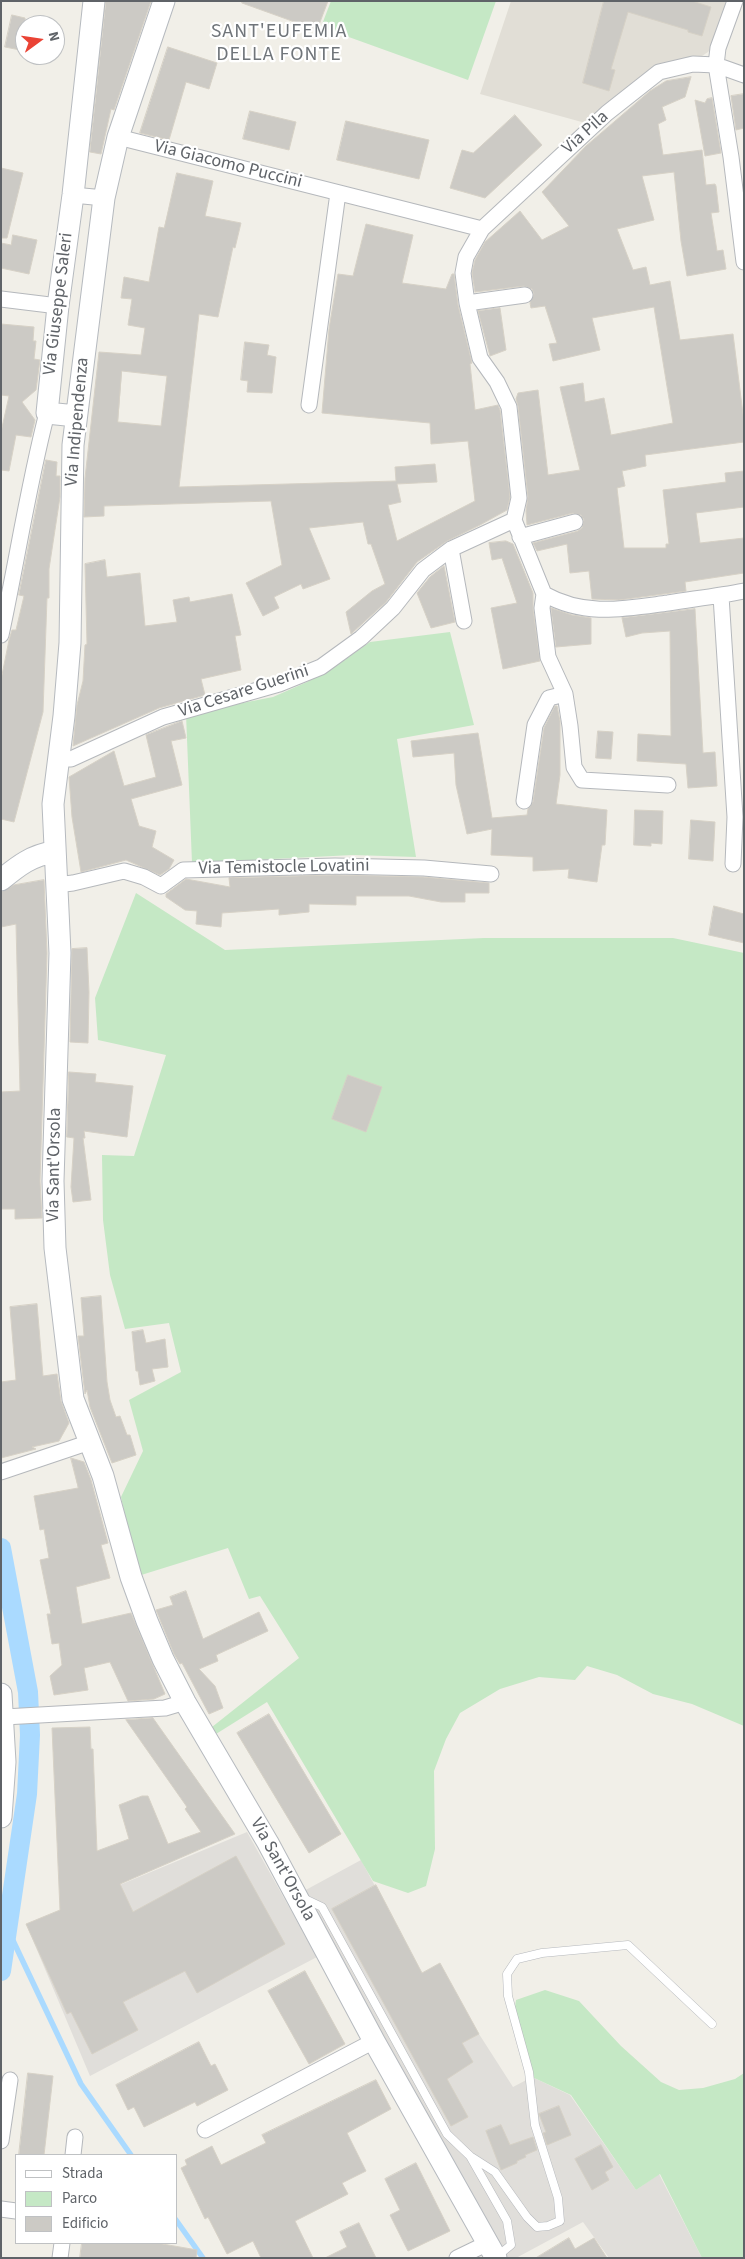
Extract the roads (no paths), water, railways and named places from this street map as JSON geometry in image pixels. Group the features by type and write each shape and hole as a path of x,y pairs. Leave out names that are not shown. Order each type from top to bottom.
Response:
{"street":[{"name":"Via Giuseppe Saleri","path":"1,635 18,553 30,480 47,413 94,1"},
{"name":"Via Indipendenza","path":"56,884 53,804 70,643 72,445 104,198 118,137 164,1"},
{"path":"735,1 718,48 716,65 731,157 744,262"},
{"name":"Via Pila","path":"514,520 519,498 509,407 497,382 480,358 467,303 463,273 466,257 482,229 606,113 659,72 693,64 716,65 744,75"},
{"name":"Via Giacomo Puccini","path":"118,137 482,229"},
{"path":"310,406 338,192"},
{"path":"73,195 104,198"},
{"path":"467,303 525,295"},
{"path":"1,299 58,306"},
{"path":"47,413 76,416"},
{"path":"514,520 544,594 542,608 548,657 564,694 570,726 574,766 582,780 668,785"},
{"name":"Via Cesare Guerini","path":"58,759 71,759 164,718 280,684 321,667 361,638 393,608 423,570 451,549 497,526 514,520"},
{"path":"520,537 575,522"},
{"path":"451,549 464,621"},
{"path":"544,594 554,600 580,608 608,610 721,596 744,591"},
{"path":"721,596 739,818 733,864"},
{"path":"524,802 535,725 549,698 564,694"},
{"path":"1,880 23,862 40,854 54,852"},
{"name":"Via Temistocle Lovatini","path":"56,884 73,884 124,871 144,877 161,886 183,870 335,866 424,868 490,874"},
{"name":"Via Sant'Orsola","path":"56,884 60,953 53,1181 54,1248 73,1399 103,1476 131,1577 146,1621 185,1702 296,1895 374,2041 493,2252"},
{"path":"1,1472 90,1442"},
{"path":"1,1694 10,1716 4,1762 1,1817"},
{"path":"10,1716 165,1708 185,1702"},
{"path":"205,2130 374,2041"},
{"path":"1,2141 10,2080"},
{"path":"73,2154 76,2137"},
{"path":"1,2209 15,2211"},
{"path":"60,2258 62,2244"},
{"path":"457,2258 493,2252"}],"lane":[{"path":"296,1895 322,1907 447,2134 470,2156 495,2172 527,2217 538,2226 548,2226 560,2221 558,2198 536,2125 529,2072 508,1996 506,1974 517,1959 542,1953 628,1945 712,2024"},
{"path":"470,2156 507,2222 511,2245 493,2252"}],"waterway":[{"path":"1,1548 28,1692 30,1735 27,1794 1,1971"},
{"path":"8,1930 81,2084 130,2154"},
{"path":"178,2223 203,2258"}],"district":[{"name":"SANT'EUFEMIA DELLA FONTE","path":"279,44"}]}
